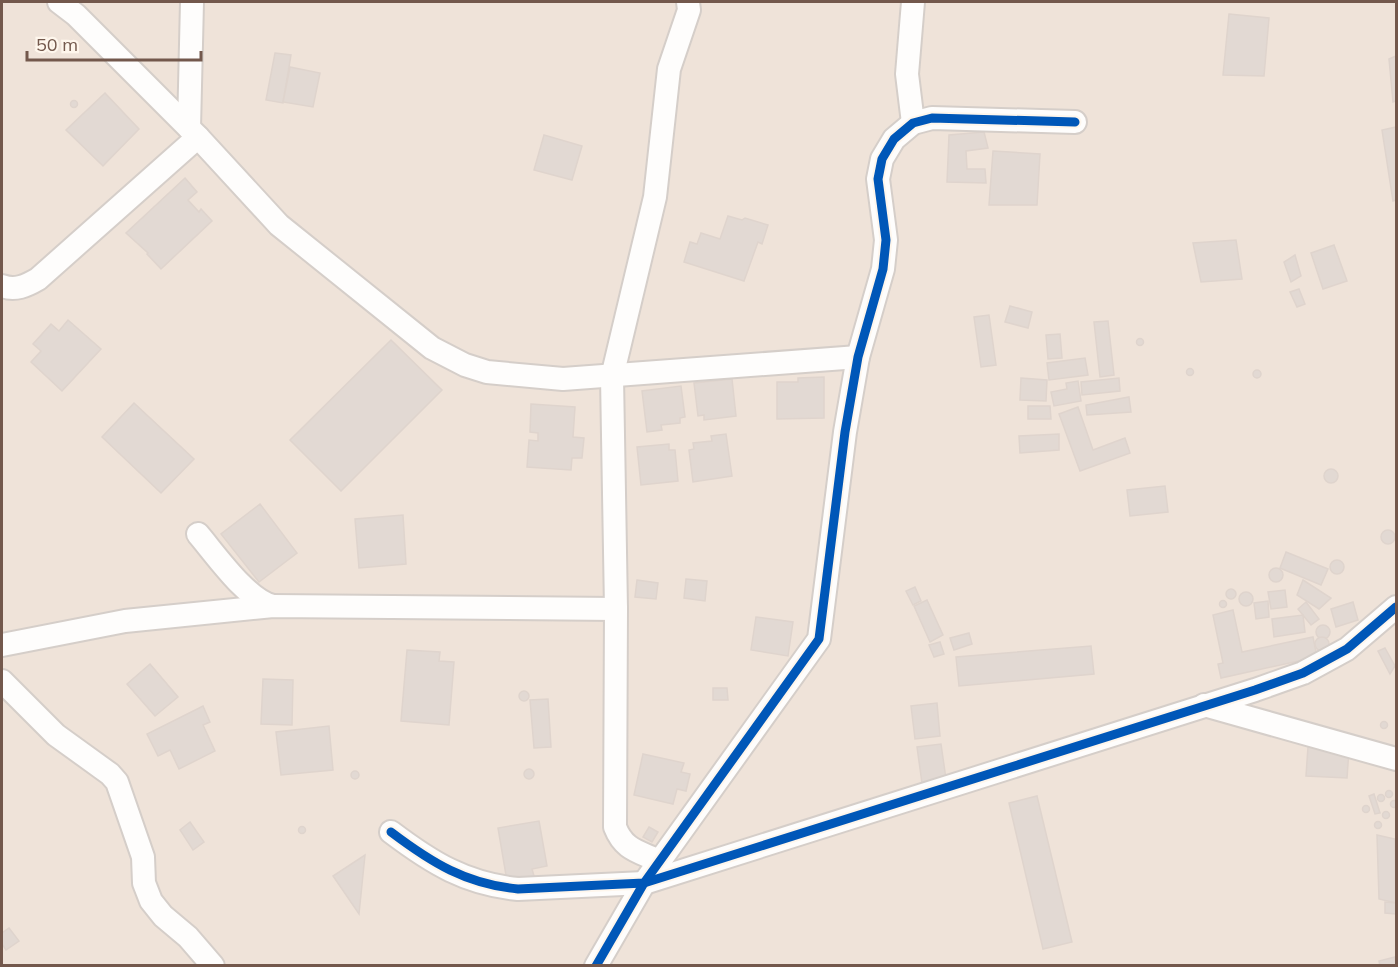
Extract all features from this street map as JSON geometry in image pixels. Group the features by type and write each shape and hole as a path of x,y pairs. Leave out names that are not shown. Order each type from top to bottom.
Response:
{"street":[{"path":"59,2 76,15 194,132 279,225 432,348 465,365 487,372 563,379 858,357"},
{"path":"2,286 8,289 23,287 38,279 194,132 192,2"},
{"path":"659,861 628,847 620,840 615,827 616,609 612,376 655,197 666,82 688,10 688,2"},
{"path":"913,2 907,74 913,123"},
{"path":"597,966 644,882 819,639 845,432 858,357 883,269 886,240 878,179 882,159 894,139 913,123 933,118 1075,122"},
{"path":"198,534 251,595 263,604 273,606"},
{"path":"2,645 125,621 273,606 616,609"},
{"path":"392,832 425,857 448,870 473,881 498,887 518,889 644,882 1303,673 1347,649 1396,607"},
{"path":"2,681 56,735 110,774 117,782 143,857 144,883 152,901 163,916 188,938 213,966"},
{"path":"1204,705 1396,759"}],"shaded area":[{"path":"2,2 1396,2 1396,965 2,966"}],"building":[{"path":"1229,14 1269,18 1264,76 1223,75"},
{"path":"275,53 291,55 283,103 266,100"},
{"path":"1396,56 1396,101 1393,102 1389,59"},
{"path":"290,67 320,73 313,107 283,102"},
{"path":"105,93 139,129 103,166 66,130"},
{"path":"74,101 77,104 74,107 71,104"},
{"path":"1396,127 1396,200 1393,201 1382,130"},
{"path":"984,132 988,148 966,151 967,169 985,169 986,183 947,182 949,135"},
{"path":"544,135 582,146 572,180 534,170"},
{"path":"993,151 1040,154 1037,205 989,205"},
{"path":"185,178 197,192 188,200 212,221 161,269 148,253 126,233"},
{"path":"728,216 768,225 762,244 758,242 744,281 684,262 690,242 697,244 701,233 720,239"},
{"path":"1236,240 1242,279 1201,282 1193,243"},
{"path":"1334,245 1347,281 1323,289 1311,253"},
{"path":"1295,255 1301,276 1291,282 1284,262"},
{"path":"1299,289 1305,304 1297,307 1290,292"},
{"path":"1010,306 1032,312 1028,328 1005,322"},
{"path":"989,315 996,365 981,367 974,317"},
{"path":"68,320 101,349 62,391 31,362 41,351 33,344 51,324 59,331"},
{"path":"1108,321 1114,375 1100,377 1094,322"},
{"path":"1060,334 1062,358 1048,359 1046,335"},
{"path":"1140,339 1143,342 1140,345 1137,342"},
{"path":"391,340 442,390 341,491 290,440"},
{"path":"1085,358 1088,375 1049,380 1047,363"},
{"path":"1190,369 1193,372 1190,375 1187,372"},
{"path":"1257,370 1261,374 1257,378 1253,374"},
{"path":"824,377 824,418 777,419 777,382 798,382 798,378"},
{"path":"1021,378 1047,380 1046,401 1020,400"},
{"path":"1119,378 1120,391 1082,395 1081,382"},
{"path":"732,379 736,416 704,420 704,415 698,416 694,383"},
{"path":"1078,381 1081,401 1054,406 1051,392 1067,389 1066,383"},
{"path":"681,386 685,417 680,418 680,423 661,425 662,430 647,432 642,391"},
{"path":"1129,397 1131,412 1087,415 1086,405"},
{"path":"134,403 194,459 161,493 102,437"},
{"path":"531,404 575,407 573,437 584,438 582,458 572,458 571,470 527,467 529,440 538,441 538,433 530,432"},
{"path":"1028,406 1050,406 1051,419 1028,419"},
{"path":"1078,407 1093,450 1125,438 1130,453 1080,471 1059,414"},
{"path":"726,434 732,476 693,482 689,450 694,449 693,443 712,441 711,436"},
{"path":"1059,434 1059,450 1020,453 1019,436"},
{"path":"669,444 669,450 675,450 678,481 641,485 637,447"},
{"path":"1331,469 1336,471 1338,476 1336,481 1331,483 1326,481 1324,476 1326,471"},
{"path":"1165,486 1168,512 1130,516 1127,490"},
{"path":"260,504 297,553 259,582 221,534"},
{"path":"403,515 406,564 359,568 355,519"},
{"path":"1388,530 1393,532 1395,537 1393,542 1388,544 1383,542 1381,537 1383,532"},
{"path":"1286,552 1328,569 1321,585 1280,568"},
{"path":"1337,560 1342,562 1344,567 1342,572 1337,574 1332,572 1330,567 1332,562"},
{"path":"1276,568 1281,570 1283,575 1281,580 1276,582 1271,580 1269,575 1271,570"},
{"path":"686,579 707,581 705,601 684,598"},
{"path":"637,580 658,583 656,599 635,597"},
{"path":"1303,580 1331,598 1319,609 1297,595"},
{"path":"915,587 921,601 913,605 906,591"},
{"path":"1231,589 1236,594 1231,599 1226,594"},
{"path":"1285,590 1287,607 1271,609 1268,592"},
{"path":"1246,592 1251,594 1253,599 1251,604 1246,606 1241,604 1239,599 1241,594"},
{"path":"927,600 943,635 930,642 914,606"},
{"path":"1223,601 1226,604 1223,607 1220,604"},
{"path":"1268,601 1269,617 1256,619 1254,603"},
{"path":"1306,602 1319,619 1311,625 1298,609"},
{"path":"1353,602 1358,620 1336,627 1331,609"},
{"path":"1233,610 1242,652 1313,637 1317,657 1221,678 1218,664 1223,663 1213,615"},
{"path":"1303,615 1305,632 1274,637 1272,619"},
{"path":"756,617 793,622 788,656 751,650"},
{"path":"1323,625 1328,627 1330,632 1328,637 1323,639 1318,637 1316,632 1318,627"},
{"path":"969,633 972,644 954,650 950,638"},
{"path":"1322,637 1327,639 1329,644 1327,649 1322,651 1317,649 1315,644 1317,639"},
{"path":"940,642 944,654 934,657 929,645"},
{"path":"1091,646 1094,674 959,686 956,657"},
{"path":"1385,648 1395,666 1390,674 1378,651"},
{"path":"407,650 440,652 439,661 454,662 449,725 401,721"},
{"path":"150,664 178,697 155,716 127,684"},
{"path":"263,679 293,680 292,725 261,724"},
{"path":"713,688 727,688 728,700 713,700"},
{"path":"524,691 529,696 524,701 519,696"},
{"path":"548,699 551,747 534,748 530,700"},
{"path":"937,703 940,736 915,739 911,706"},
{"path":"203,706 210,722 203,725 215,751 179,769 170,750 158,756 147,734"},
{"path":"1384,721 1388,725 1384,729 1380,725"},
{"path":"329,726 333,770 281,775 276,732"},
{"path":"941,744 946,779 922,783 917,747"},
{"path":"1308,747 1349,750 1347,778 1306,776"},
{"path":"643,754 684,763 681,772 690,774 686,791 677,789 673,804 634,795"},
{"path":"529,769 534,774 529,779 524,774"},
{"path":"355,771 359,775 355,779 351,775"},
{"path":"1389,790 1393,794 1389,798 1385,794"},
{"path":"1374,794 1380,813 1375,814 1369,796"},
{"path":"1381,794 1385,798 1381,802 1377,798"},
{"path":"1037,796 1072,942 1043,949 1009,803"},
{"path":"1394,801 1397,804 1394,807 1391,804"},
{"path":"1366,805 1370,809 1366,813 1362,809"},
{"path":"1386,811 1390,815 1386,819 1382,815"},
{"path":"539,821 547,866 532,869 534,876 507,881 498,828"},
{"path":"1378,821 1382,825 1378,829 1374,825"},
{"path":"190,822 204,842 193,850 180,830"},
{"path":"302,827 305,830 302,833 299,830"},
{"path":"649,827 658,832 652,842 643,837"},
{"path":"1377,835 1395,839 1396,903 1379,899"},
{"path":"365,855 359,914 333,876"},
{"path":"1385,902 1396,903 1396,914 1385,913"},
{"path":"9,928 19,941 6,950 2,944 2,933"},
{"path":"1395,957 1396,966 1380,966 1379,961"}],"cycle path":[{"path":"596,966 644,883 819,639 845,432 858,357 883,269 886,240 878,179 882,159 894,139 913,123 932,118 1075,122"},
{"path":"391,832 450,870 499,886 518,889 644,883 1303,673 1347,649 1396,607"}]}
